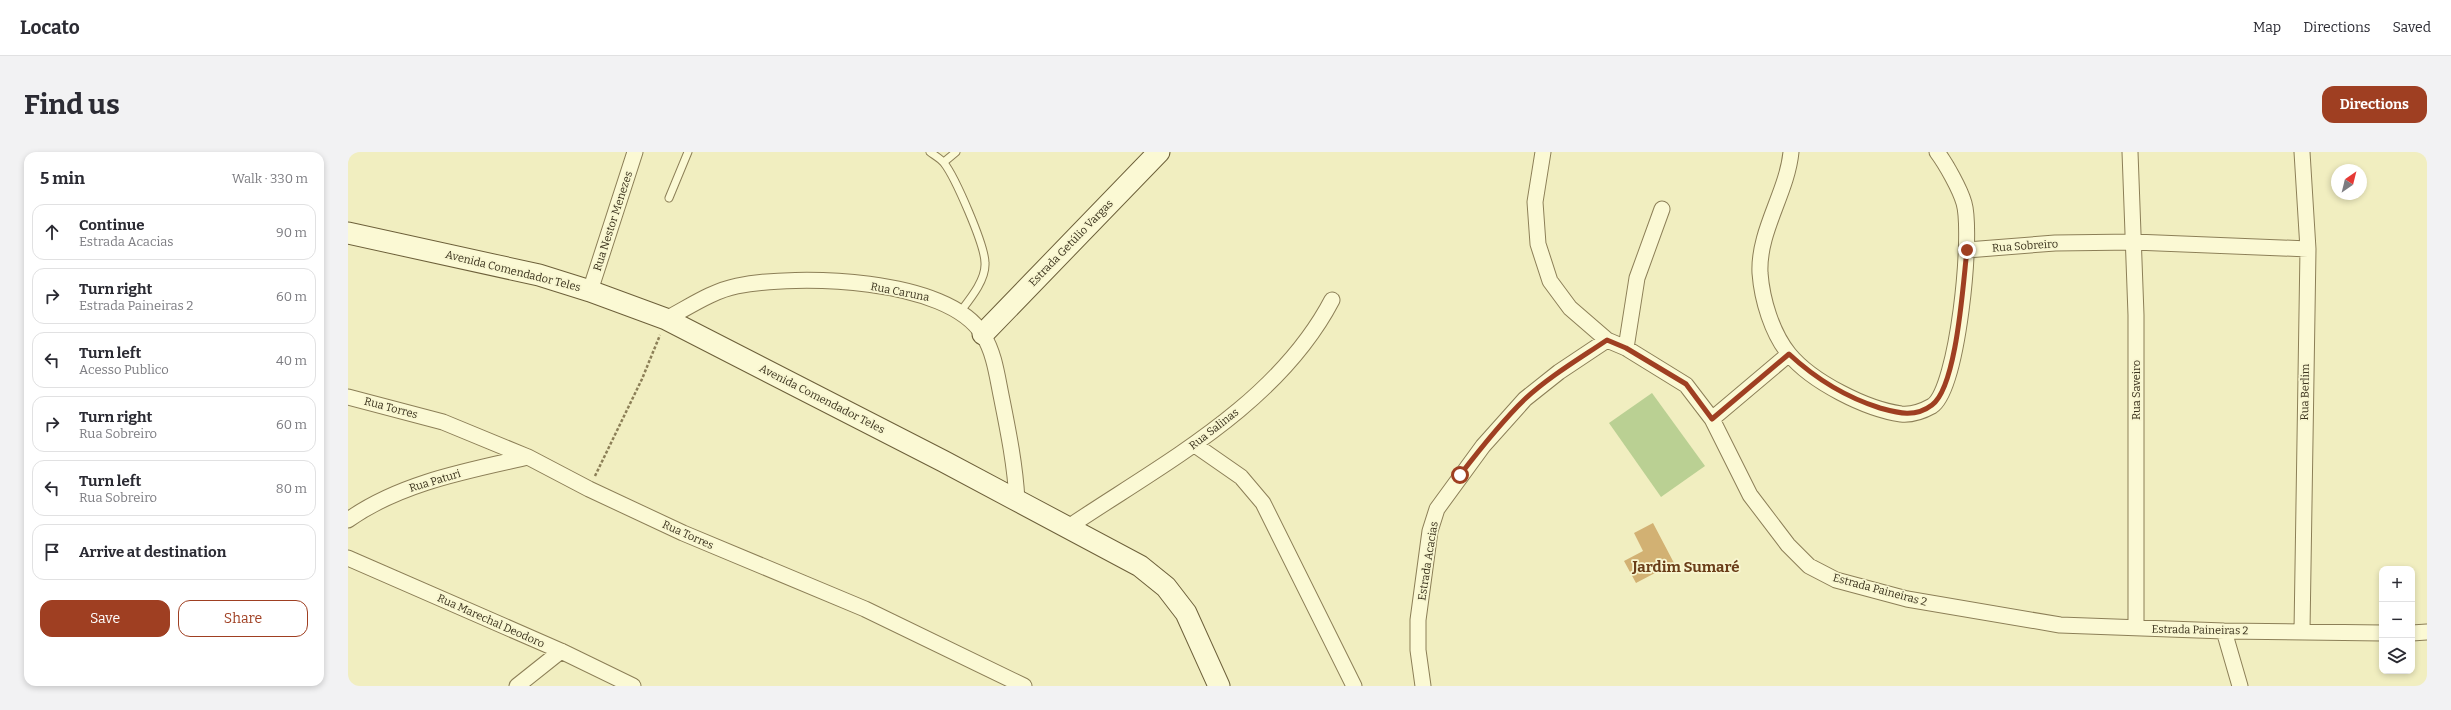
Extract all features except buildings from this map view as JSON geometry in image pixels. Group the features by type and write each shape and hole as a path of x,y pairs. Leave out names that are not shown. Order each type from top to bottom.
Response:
{"main road":[{"name":"Estrada Getúlio Vargas","path":"983,334 1159,152"},
{"name":"Avenida Comendador Teles","path":"348,233 539,275 590,291 666,319 1017,500 1140,566 1166,587 1186,613 1219,686"}],"street":[{"name":"Rua Nestor Menezes","path":"590,291 635,152"},
{"name":"Estrada Paineiras 2","path":"1543,152 1536,209 1538,244 1550,281 1570,308 1607,340 1626,348 1686,384 1712,419 1750,495 1783,539 1809,566 1836,580 1907,599 2060,625 2224,631 2379,632"},
{"path":"1791,152 1775,211 1765,236 1760,273 1771,322 1789,354 1811,374 1855,400 1902,414 1920,412 1934,405 1943,390 1953,360 1967,250 1968,227 1964,203 1937,152"},
{"name":"Rua Saveiro","path":"2130,152 2134,242 2136,628"},
{"name":"Rua Berlim","path":"2302,152 2308,248 2302,631"},
{"path":"1626,348 1638,278 1662,209"},
{"name":"Rua Sobreiro","path":"1967,250 2055,243 2134,242 2308,248"},
{"name":"Rua Caruna","path":"666,319 713,294 736,286 770,281 805,280 838,282 913,292 937,299 960,312 983,334 995,364 1014,460 1017,500"},
{"name":"Rua Salinas","path":"1067,528 1144,476 1195,445 1234,415 1284,366 1318,326 1332,300"},
{"name":"Estrada Acacias","path":"1423,686 1418,650 1418,620 1430,531 1437,509 1483,446 1525,399 1559,372 1607,340"},
{"path":"1712,419 1789,354"},
{"name":"Rua Torres","path":"348,397 443,422 528,457 589,489 683,533 864,610 1024,686"},
{"path":"1195,445 1241,477 1263,503 1354,686"},
{"name":"Rua Paturi","path":"348,520 369,505 421,484 528,457"},
{"name":"Rua Marechal Deodoro","path":"348,558 561,652 633,686"},
{"path":"2224,631 2240,686"},
{"path":"2415,633 2427,632"},
{"path":"516,686 561,652"}],"lane":[{"path":"669,198 688,152"},
{"path":"930,152 944,162 975,226 985,264 977,291 960,312"},
{"path":"944,162 956,152"}],"path":[{"path":"589,489 642,379 666,319"}],"green space":[{"path":"1652,393 1705,466 1661,497 1609,423"}],"district":[{"name":"Jardim Sumaré","path":"1686,567"}],"route":[{"path":"1460,475 1483,446 1525,399 1559,372 1607,340 1626,348 1660,367 1686,384 1712,419 1770,372 1789,354 1811,374 1855,400 1902,414 1920,412 1934,405 1943,390 1953,360 1967,250"}]}
